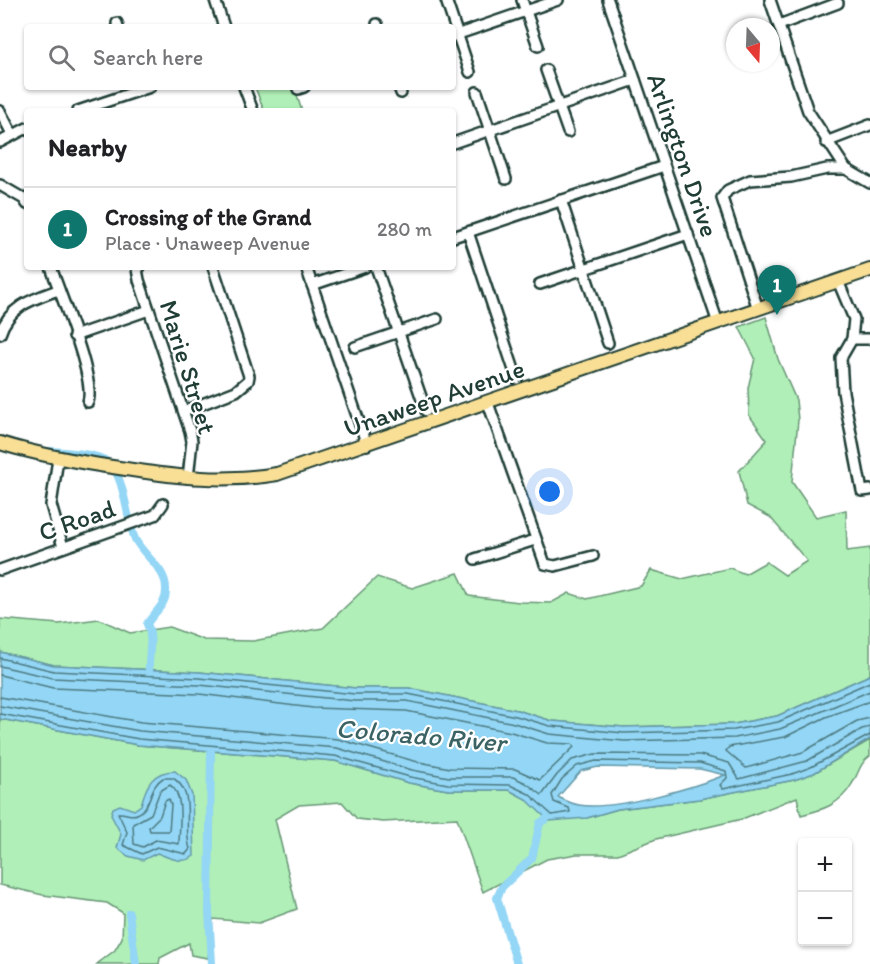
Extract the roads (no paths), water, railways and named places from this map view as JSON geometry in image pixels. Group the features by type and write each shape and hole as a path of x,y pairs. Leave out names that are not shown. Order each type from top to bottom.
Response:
{"main road":[{"name":"Unaweep Avenue","path":"0,443 58,459 188,478 232,480 277,474 870,270"}],"street":[{"path":"215,0 223,24"},
{"path":"446,0 452,24"},
{"path":"522,0 538,46"},
{"path":"456,35 558,0"},
{"name":"Arlington Drive","path":"608,0 718,323"},
{"path":"770,0 776,18"},
{"path":"780,25 838,3"},
{"path":"780,28 808,111 826,142 846,169 870,183"},
{"path":"456,37 470,72"},
{"path":"546,70 568,132"},
{"path":"456,142 635,80"},
{"path":"87,108 138,90"},
{"path":"245,90 252,108"},
{"path":"477,92 506,179"},
{"path":"0,111 12,134"},
{"path":"826,142 870,125"},
{"path":"0,142 24,129"},
{"path":"456,236 664,166"},
{"path":"758,309 722,198 728,190 750,180 791,177 827,169 846,169"},
{"path":"0,185 24,199"},
{"path":"561,200 608,344"},
{"path":"468,232 517,379"},
{"path":"540,284 688,234"},
{"path":"52,270 92,392 88,402"},
{"name":"Marie Street","path":"139,270 149,310 192,441 188,478"},
{"path":"184,411 236,391 248,381 214,270"},
{"path":"307,270 367,444"},
{"path":"312,285 356,270"},
{"path":"377,270 426,411"},
{"path":"838,281 854,319 852,339 841,358 843,392 862,491 870,490"},
{"path":"0,334 9,316 16,309 27,301 58,290"},
{"path":"74,336 149,310"},
{"path":"355,347 437,319"},
{"path":"852,339 870,339"},
{"path":"488,403 543,560 550,566 593,556"},
{"path":"58,459 51,505 63,547"},
{"name":"C Road","path":"0,570 155,515 163,504"},
{"path":"475,559 535,540"}],"water":[{"name":"Colorado River","path":"0,652 54,665 199,672 356,688 409,688 517,710 552,721 624,727 734,724 777,716 870,675 870,739 814,773 794,780 699,799 618,809 587,818 549,821 526,799 509,790 448,790 409,783 335,761 138,745 0,719","holes":["598,767 700,769 725,775 673,792 612,805 579,805 558,797 581,771"]},
{"path":"175,771 186,780 192,795 194,856 180,860 157,853 143,860 128,856 117,848 121,834 111,815 113,808 120,805 134,810 141,805 148,786 155,777"}],"waterway":[{"path":"49,451 95,457 108,462 114,468 122,487 135,539 159,569 165,582 164,600 147,624 150,641 149,671"},
{"path":"211,752 209,911 212,964"},
{"path":"517,964 497,898 502,887 532,858 540,823 546,819"},
{"path":"129,913 136,964"}],"place":[{"name":"Crossing of the Grand","path":"777,315"}]}
